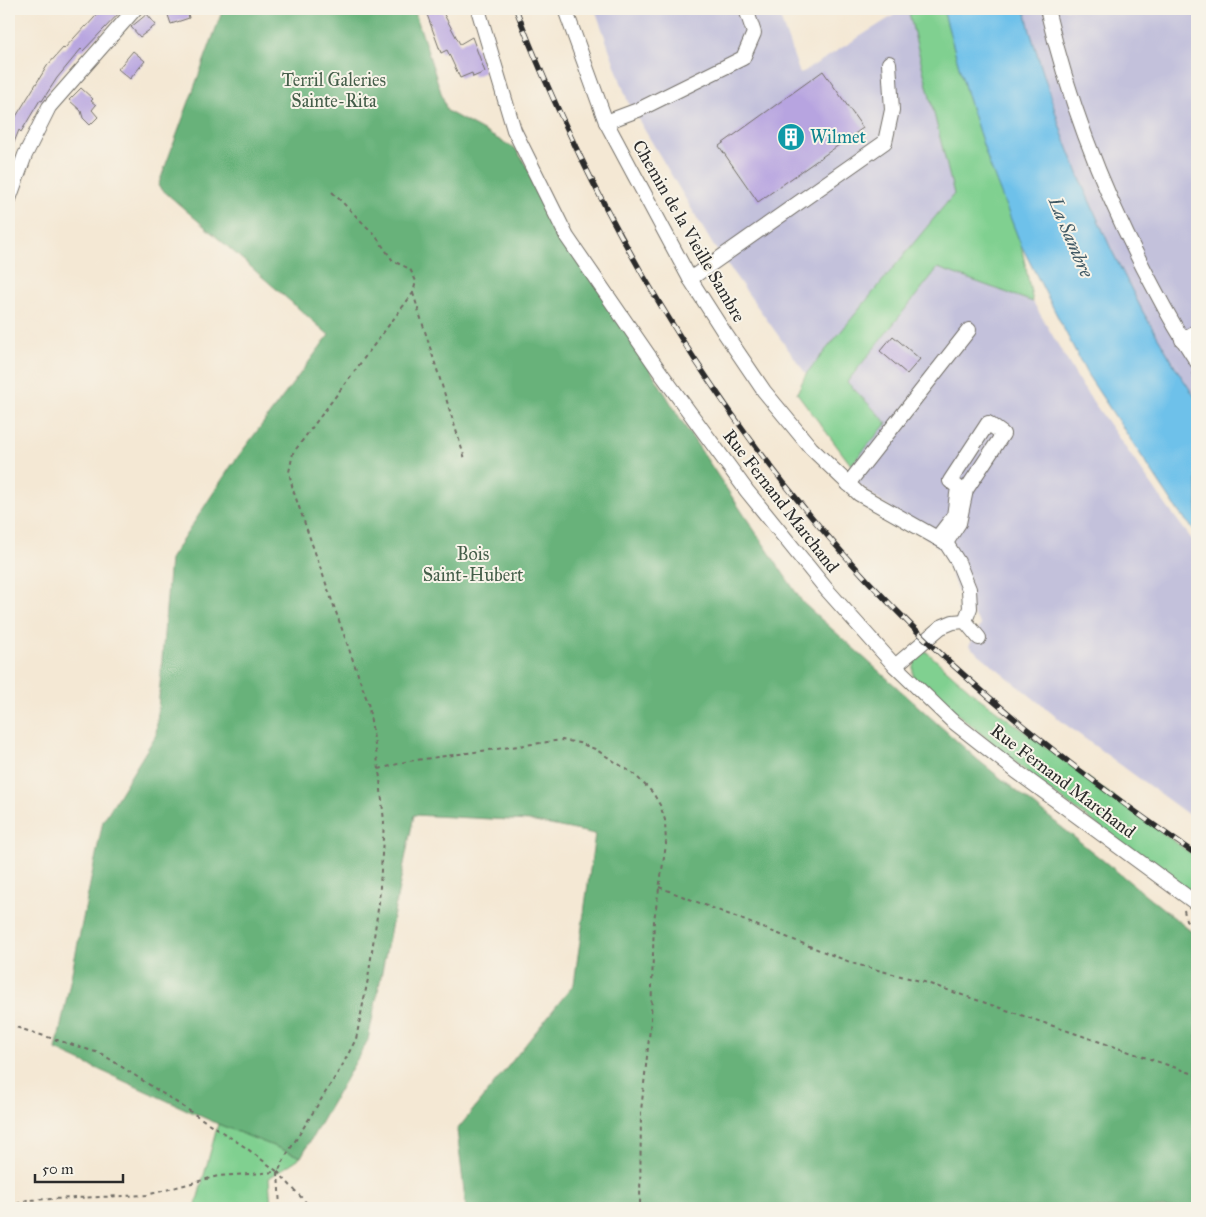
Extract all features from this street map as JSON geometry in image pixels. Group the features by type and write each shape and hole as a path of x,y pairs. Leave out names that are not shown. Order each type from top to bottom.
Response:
{"street":[{"path":"9,199 25,155 49,107 135,9"},
{"name":"Rue Fernand Marchand","path":"478,9 514,130 567,237 660,372 747,491 826,590 895,666 958,725 1016,771 1197,904"},
{"name":"Chemin de la Vieille Sambre","path":"565,9 606,122 690,279 764,391 811,448 859,494 941,541 958,562 969,589 970,608 965,621"},
{"path":"1047,9 1089,149 1136,256 1182,340 1197,362"},
{"path":"606,122 638,110 743,58 754,33 747,12"},
{"path":"690,279 885,142 892,110 889,64"},
{"path":"848,484 969,330"},
{"path":"1182,340 1197,331"},
{"path":"988,423 1003,434 966,490 960,523 941,541 954,516 958,487 950,481 988,423"},
{"path":"895,666 941,626 952,622 965,621 979,638"}],"path":[{"path":"280,1208 278,1172 287,1154 342,1066 356,1038 368,979 380,902 384,822 379,769 368,703 293,490 289,472 293,453 413,292 416,281 410,269 393,260 375,235 332,192"},
{"path":"413,292 465,459"},
{"path":"379,769 409,761 562,740 596,749 634,774 653,793 660,805 665,820 666,844 654,920 651,1020 641,1111 640,1208"},
{"path":"659,887 856,964 924,982 1197,1075"},
{"path":"9,1025 102,1054 245,1147 278,1172 311,1208"},
{"path":"9,1207 27,1200 147,1195 218,1176 278,1172"}],"shaded area":[{"path":"595,9 777,9 800,74 904,9 908,9 954,194 806,374 713,245 628,102"},
{"path":"1025,9 1197,9 1197,400 1143,312 1112,251 1085,191 1062,133"},
{"path":"938,268 1033,302 1082,386 1197,546 1197,821 1065,724 969,646 981,625 958,592 942,550 845,473 887,423 847,382"}],"green space":[{"name":"Bois Saint-Hubert","path":"223,9 414,9 447,111 516,149 686,428 803,603 978,760 1197,936 1197,1208 466,1208 457,1130 574,984 595,834 530,821 414,815 368,1040 301,1157 218,1124 56,1050 103,821 156,735 170,559 231,466 329,335 158,186"},
{"path":"908,9 943,9 967,95 989,162 1021,245 1033,302 938,268 847,382 887,423 851,465 797,393 806,374 954,194"},
{"path":"921,647 979,698 1197,858 1197,898 1044,786 913,677 913,666"},
{"path":"218,1124 301,1157 269,1178 271,1208 195,1208"}],"water":[{"name":"La Sambre","path":"943,9 1025,9 1062,133 1085,191 1112,251 1143,312 1197,400 1197,533 1180,514 1087,374 1021,245 989,163 967,95"}],"building":[{"path":"102,9 123,9 83,51 81,49 57,78 42,101 40,100 21,132 19,130 9,155 9,128 47,66"},
{"path":"166,9 187,9 189,18 171,24"},
{"path":"425,9 441,9 460,44 472,37 485,72 473,77 472,73 460,78 447,50 441,53"},
{"path":"147,14 156,25 140,37 131,27"},
{"path":"133,51 145,61 130,79 118,69"},
{"name":"Wilmet","path":"823,71 863,128 758,202 719,146"},
{"path":"81,88 93,99 91,101 96,105 92,110 98,117 90,125 83,118 81,111 69,100"},
{"path":"893,336 920,359 907,374 880,351"}],"railway":[{"path":"516,9 546,83 580,156 611,218 645,278 680,337 718,394 758,450 800,503 845,556 892,606 927,641 1000,707 1077,768 1197,855"}],"place":[{"name":"Wilmet","path":"791,137"}],"park label":[{"name":"Terril Galeries Sainte-Rita","path":"334,90"}]}
